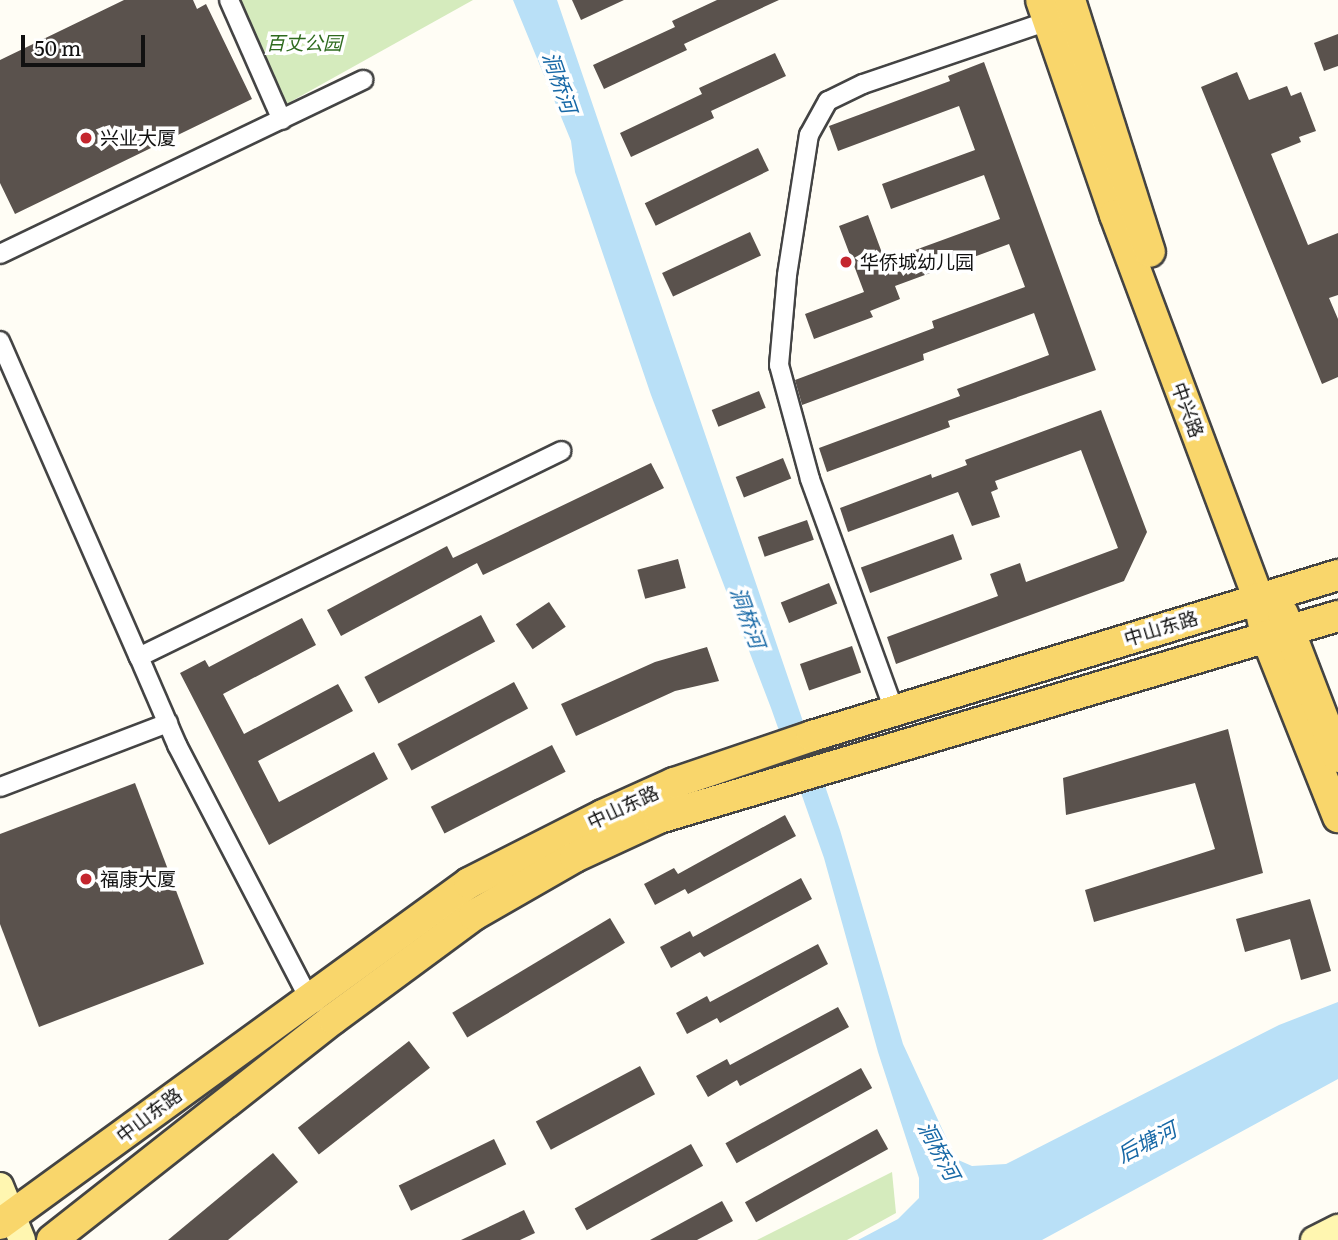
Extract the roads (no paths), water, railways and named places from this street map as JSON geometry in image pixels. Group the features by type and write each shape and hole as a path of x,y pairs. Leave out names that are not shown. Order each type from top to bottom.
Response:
{"main road":[{"name":"中兴路","path":"1070,0 1141,228 1267,596 1338,817"},
{"name":"中兴路","path":"1044,10 1115,215 1267,596"},
{"name":"中山东路","path":"11,1227 308,997 469,883 615,809 674,783 812,736 1338,575"},
{"name":"中山东路","path":"52,1240 333,1019 474,915 575,857 659,818 1338,616"},
{"name":"中兴路","path":"1278,634 1338,757"},
{"path":"0,1186 11,1227"},
{"path":"1314,1240 1338,1227"}],"street":[{"path":"229,0 282,120"},
{"path":"894,710 810,479 779,365 787,275 809,135 828,101 839,95 1044,10"},
{"path":"0,254 363,80"},
{"path":"0,341 168,723 308,997 333,1019"},
{"path":"139,657 561,451"},
{"path":"0,787 168,723"}],"water":[{"path":"513,0 557,0 840,830 903,1044 956,1159 972,1166 1006,1164 1279,1025 1338,1002 1338,1079 1042,1240 858,1240 898,1219 919,1198 919,1178 878,1052 824,858 771,708 651,395 575,172 571,141"}],"place":[{"name":"兴业大厦","path":"86,138"},
{"name":"华侨城幼儿园","path":"846,262"},
{"name":"福康大厦","path":"86,879"}],"park label":[{"name":"百丈公园","path":"304,43"}],"water label":[{"name":"洞桥河","path":"561,82"},
{"name":"洞桥河","path":"749,617"},
{"name":"后塘河","path":"1146,1141"},
{"name":"洞桥河","path":"940,1150"}]}
